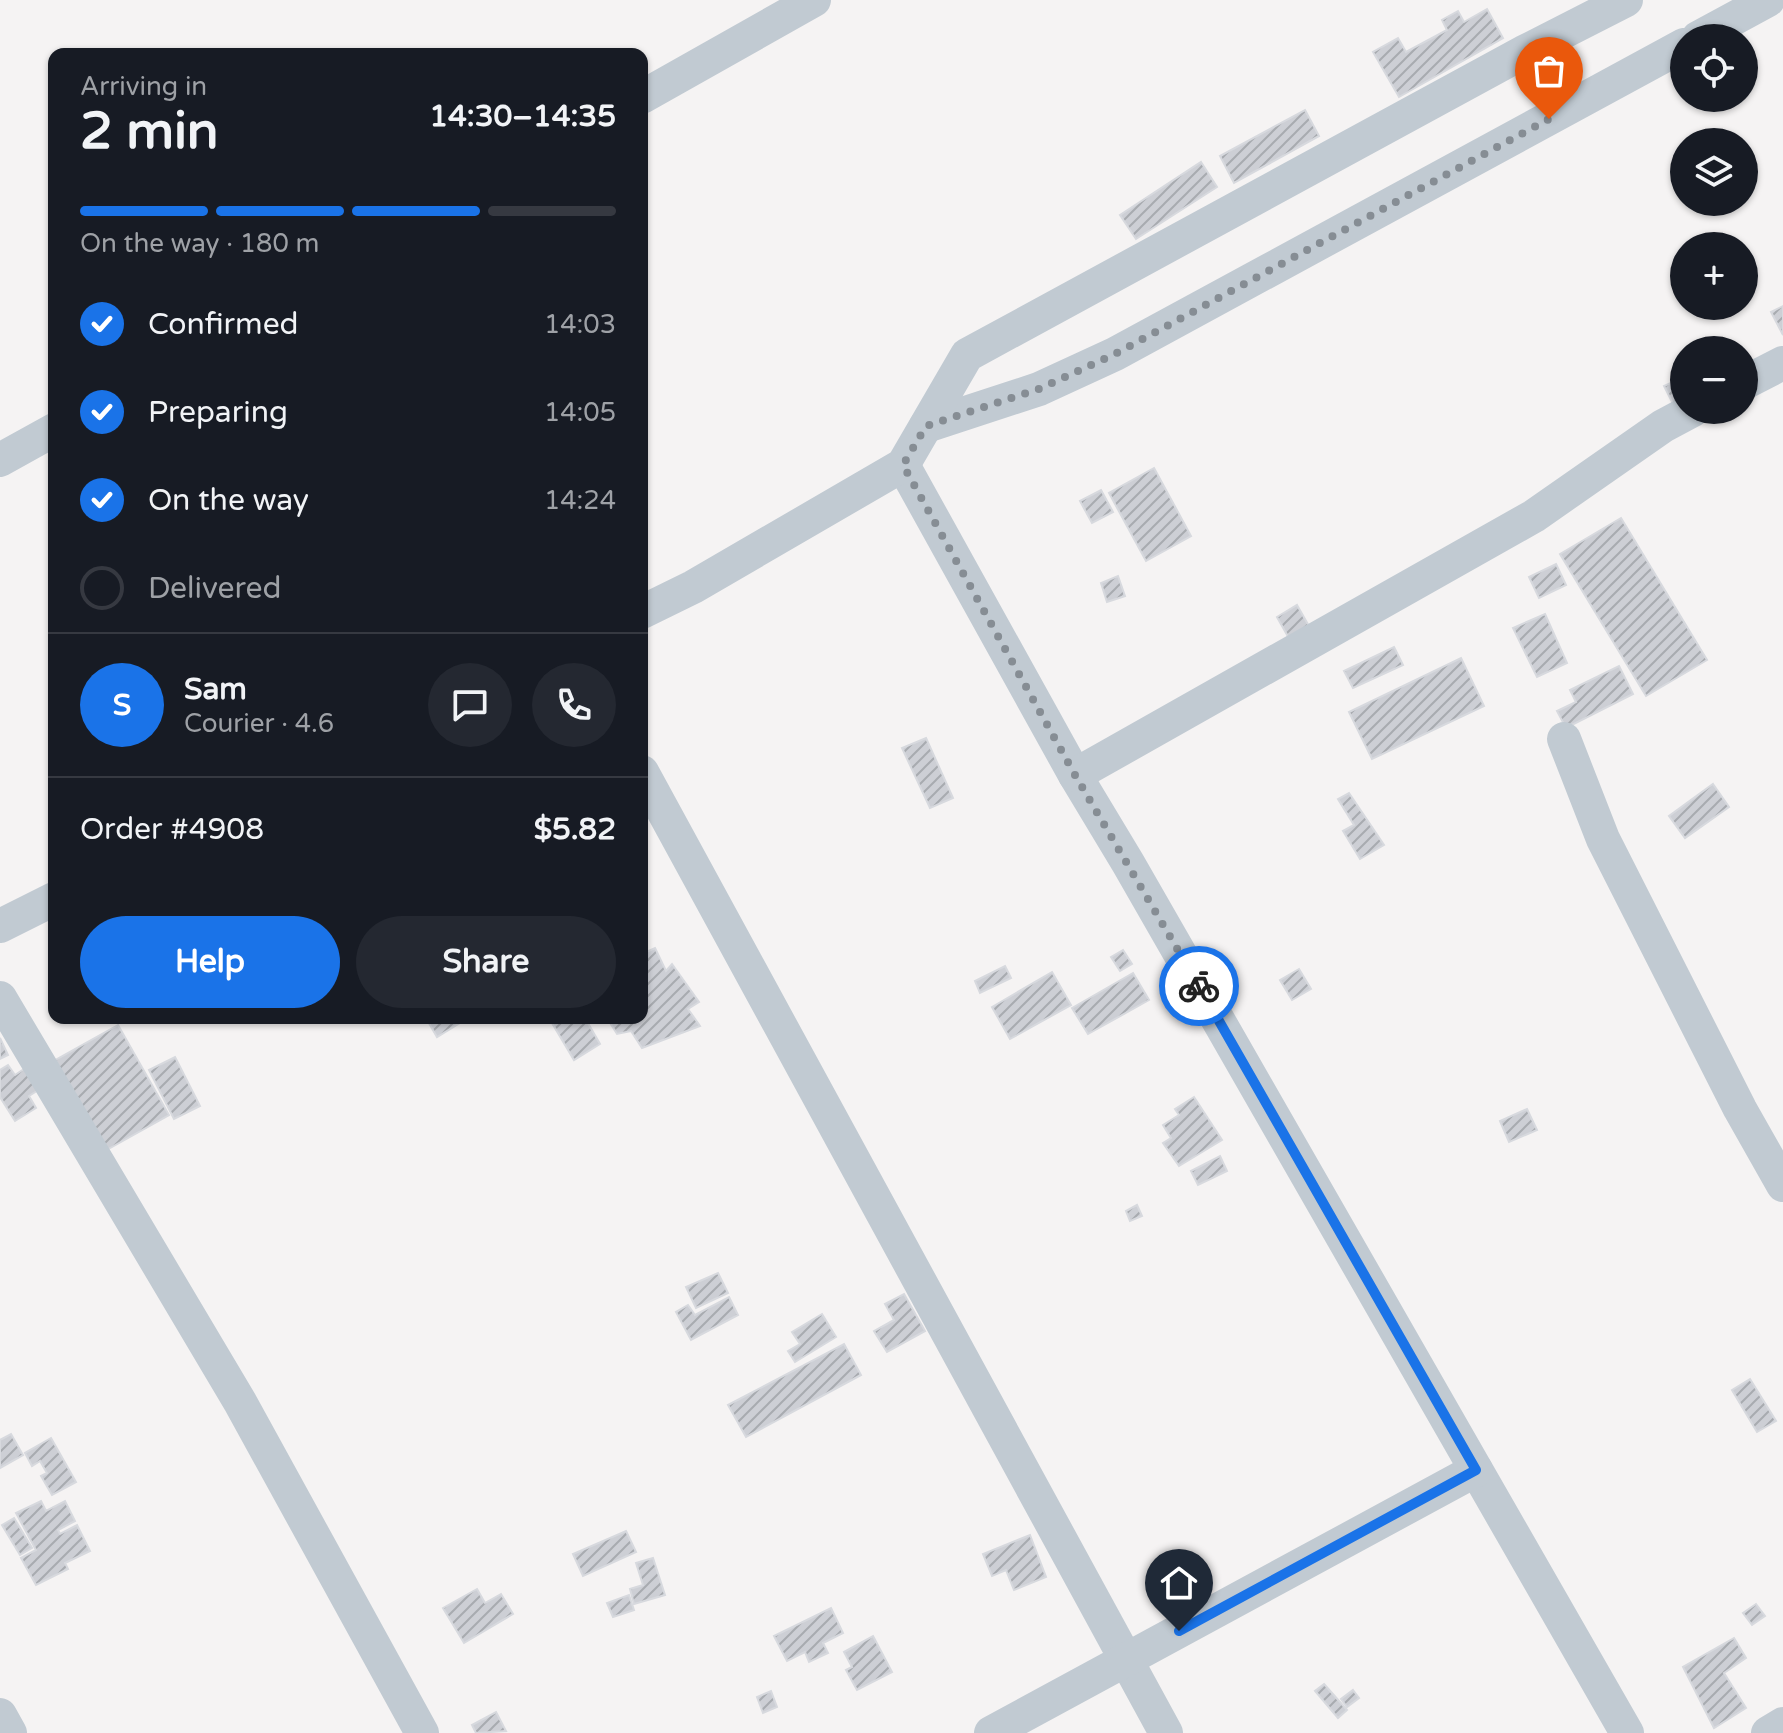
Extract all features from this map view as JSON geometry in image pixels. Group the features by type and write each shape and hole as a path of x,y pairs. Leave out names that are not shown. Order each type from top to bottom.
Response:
{"street":[{"path":"648,94 814,0"},
{"path":"648,609 693,587 903,465 967,355 1524,52 1626,0"},
{"path":"1724,24 1768,0"},
{"path":"926,426 1039,389 1115,354 1670,53"},
{"path":"1758,376 1783,363"},
{"path":"1075,775 1534,516 1670,422"},
{"path":"0,460 48,433"},
{"path":"903,465 1075,775 1627,1733"},
{"path":"1564,739 1603,839 1740,1109 1783,1185"},
{"path":"648,783 1166,1733"},
{"path":"0,926 48,902"},
{"path":"0,998 240,1402 422,1733"},
{"path":"991,1733 1476,1470"},
{"path":"0,1715 10,1733"},
{"path":"1768,1733 1783,1724"}],"building":[{"path":"1487,9 1503,38 1399,97 1373,52 1398,38 1406,52 1447,30 1442,20 1458,11 1464,22"},
{"path":"1305,110 1319,136 1234,183 1220,156"},
{"path":"1201,162 1217,187 1136,239 1120,215"},
{"path":"1783,306 1783,335 1771,312"},
{"path":"1670,383 1670,398 1664,386"},
{"path":"1154,468 1191,536 1146,561 1109,493"},
{"path":"1101,490 1113,512 1092,523 1080,501"},
{"path":"1621,518 1707,660 1646,696 1560,554"},
{"path":"1556,564 1566,585 1539,598 1529,577"},
{"path":"1118,576 1125,596 1107,602 1101,583"},
{"path":"1297,605 1310,628 1290,640 1277,617"},
{"path":"1545,614 1567,663 1537,677 1513,628"},
{"path":"1394,647 1403,665 1353,688 1344,671"},
{"path":"1461,658 1484,706 1372,759 1349,712"},
{"path":"1619,666 1633,694 1566,728 1557,711 1576,702 1570,690"},
{"path":"926,738 953,798 930,808 902,748"},
{"path":"1713,784 1729,807 1685,838 1669,816"},
{"path":"1349,793 1384,845 1360,859 1343,831 1354,825 1338,799"},
{"path":"655,948 666,971 672,964 699,1002 688,1009 700,1026 642,1048 631,1031 617,1034 611,1024 648,1024 648,951"},
{"path":"1123,950 1132,964 1120,971 1111,957"},
{"path":"1005,966 1011,978 980,993 975,981"},
{"path":"1299,969 1311,989 1292,1000 1280,980"},
{"path":"1052,972 1071,1005 1010,1039 992,1007"},
{"path":"1133,973 1149,1000 1088,1034 1072,1008"},
{"path":"429,1024 458,1024 437,1037"},
{"path":"553,1024 588,1024 600,1044 574,1060"},
{"path":"118,1025 169,1115 103,1152 52,1062"},
{"path":"0,1038 8,1055 0,1059"},
{"path":"175,1057 200,1106 174,1119 149,1070"},
{"path":"8,1065 15,1075 27,1067 40,1089 29,1096 36,1108 15,1121 0,1097 0,1070"},
{"path":"1194,1097 1222,1140 1179,1166 1163,1143 1171,1138 1163,1125 1179,1115 1175,1109"},
{"path":"1527,1109 1537,1130 1509,1142 1500,1121"},
{"path":"1220,1156 1227,1171 1198,1185 1191,1171"},
{"path":"1137,1205 1142,1216 1130,1221 1126,1211"},
{"path":"718,1273 728,1293 696,1308 686,1287"},
{"path":"904,1294 925,1331 887,1352 874,1331 894,1320 885,1304"},
{"path":"729,1297 738,1315 691,1340 676,1312 688,1305 695,1315"},
{"path":"822,1314 836,1337 795,1362 788,1351 800,1344 792,1332"},
{"path":"844,1344 861,1375 746,1437 728,1405"},
{"path":"1750,1379 1776,1421 1757,1432 1732,1390"},
{"path":"11,1434 23,1455 0,1468 0,1440"},
{"path":"51,1438 76,1482 52,1495 41,1476 47,1473 40,1461 32,1466 25,1453"},
{"path":"41,1501 46,1511 65,1501 75,1521 58,1530 60,1534 77,1525 90,1551 65,1563 68,1569 36,1585 21,1558 36,1550 16,1513"},
{"path":"14,1518 32,1548 20,1555 2,1525"},
{"path":"626,1531 636,1552 583,1576 573,1554"},
{"path":"1030,1535 1046,1577 1014,1590 1006,1570 992,1576 983,1554"},
{"path":"653,1558 665,1595 634,1604 630,1589 643,1585 636,1563"},
{"path":"477,1589 485,1603 501,1594 513,1614 464,1643 443,1608"},
{"path":"629,1595 634,1610 613,1617 607,1603"},
{"path":"1756,1604 1765,1616 1752,1625 1743,1613"},
{"path":"831,1608 843,1633 823,1643 828,1653 809,1662 805,1652 787,1661 774,1636"},
{"path":"873,1636 892,1672 857,1690 846,1670 852,1667 844,1652"},
{"path":"1734,1638 1746,1658 1724,1673 1746,1708 1714,1728 1683,1667"},
{"path":"1324,1684 1347,1710 1338,1718 1315,1691"},
{"path":"1353,1690 1359,1698 1347,1707 1341,1699"},
{"path":"771,1691 777,1707 763,1713 757,1697"},
{"path":"496,1712 506,1731 476,1733 472,1725"}],"way so far":[{"path":"1199,986 1075,775 903,465 926,426 1039,389 1115,354 1549,119"}],"route":[{"path":"1179,1631 1476,1470 1199,986"}]}
